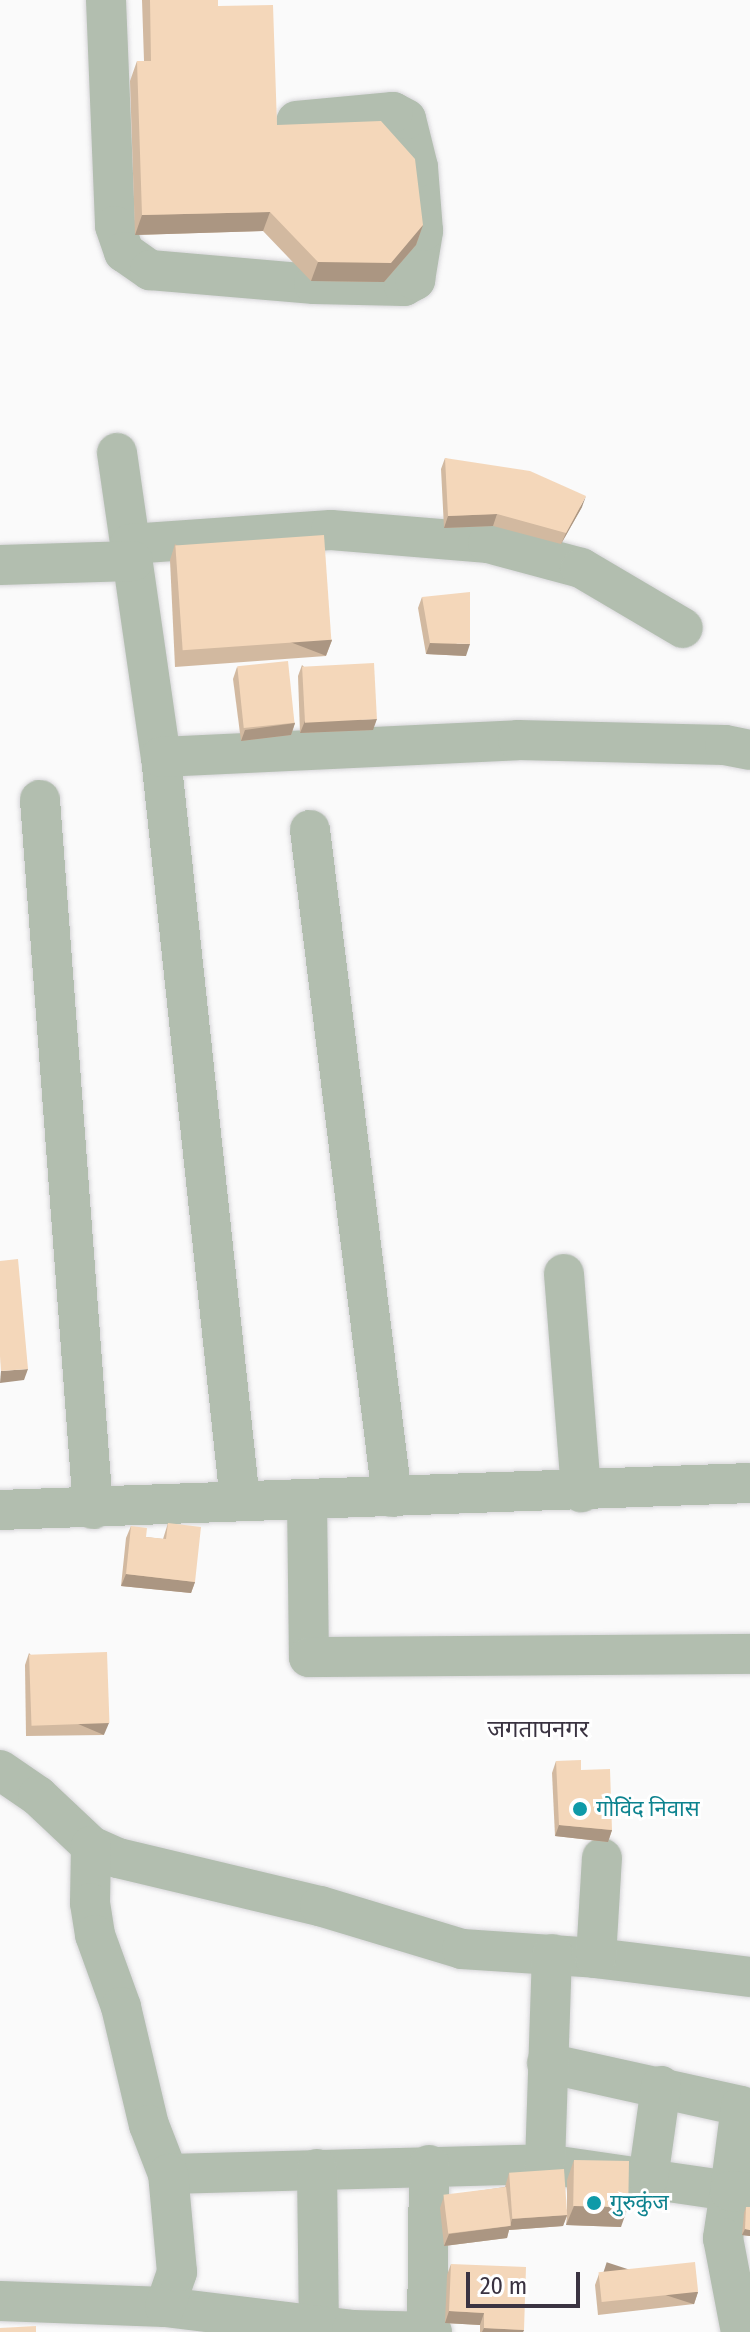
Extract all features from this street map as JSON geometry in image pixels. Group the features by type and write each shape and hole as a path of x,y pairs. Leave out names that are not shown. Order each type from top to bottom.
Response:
{"street":[{"path":"106,0 115,226 124,252 150,270 314,284 404,286 415,280 423,231 418,167 406,119 393,112 296,121"},
{"path":"117,453 161,757 240,1501"},
{"path":"0,565 331,530 488,543 581,568 683,628"},
{"path":"161,757 518,740 750,750"},
{"path":"40,800 93,1509"},
{"path":"310,830 392,1497"},
{"path":"564,1274 581,1492"},
{"path":"0,1510 581,1492 750,1483"},
{"path":"307,1499 309,1657 750,1654"},
{"path":"0,1770 91,1846 118,1858 320,1906 462,1949 596,1958 750,1977"},
{"path":"91,1846 90,1903 95,1935 121,2007 149,2125 168,2174 177,2272 165,2307"},
{"path":"596,1958 602,1858"},
{"path":"545,2164 552,1954"},
{"path":"547,2063 741,2106 740,2192 723,2238 741,2332"},
{"path":"648,2179 661,2086"},
{"path":"168,2174 545,2164 740,2192"},
{"path":"0,2301 165,2307 341,2329 430,2331 429,2165"},
{"path":"317,2169 341,2329"}],"building":[{"path":"150,0 218,0 218,6 273,5 277,125 381,121 415,159 423,225 391,263 318,262 270,212 142,215 137,61 151,61"},
{"path":"445,458 530,471 586,496 566,533 497,514 448,516"},
{"path":"324,535 331,640 183,650 175,545"},
{"path":"470,592 470,644 430,643 422,597"},
{"path":"288,661 294,723 244,728 237,666"},
{"path":"374,663 377,719 305,723 302,667"},
{"path":"18,1259 28,1369 1,1371 0,1261"},
{"path":"168,1523 201,1527 195,1582 126,1574 131,1526 147,1528 146,1537 166,1539"},
{"path":"107,1652 109,1723 32,1726 29,1655"},
{"name":"गोविंद निवास","path":"581,1760 581,1770 610,1769 612,1830 559,1825 556,1761"},
{"path":"574,2160 629,2161 628,2207 573,2206"},
{"path":"564,2169 567,2215 512,2219 509,2173"},
{"path":"506,2187 511,2226 448,2233 443,2195"},
{"path":"746,2207 750,2207 750,2230 745,2229"},
{"path":"695,2262 698,2292 602,2302 599,2272"},
{"path":"451,2264 526,2267 524,2330 484,2328 484,2313 449,2311"},
{"path":"36,2326 36,2332 0,2332 0,2328"}],"place":[{"name":"गोविंद निवास","path":"580,1809"},
{"name":"गुरुकुंज","path":"594,2203"}],"district":[{"name":"जगतापनगर","path":"538,1730"}]}
